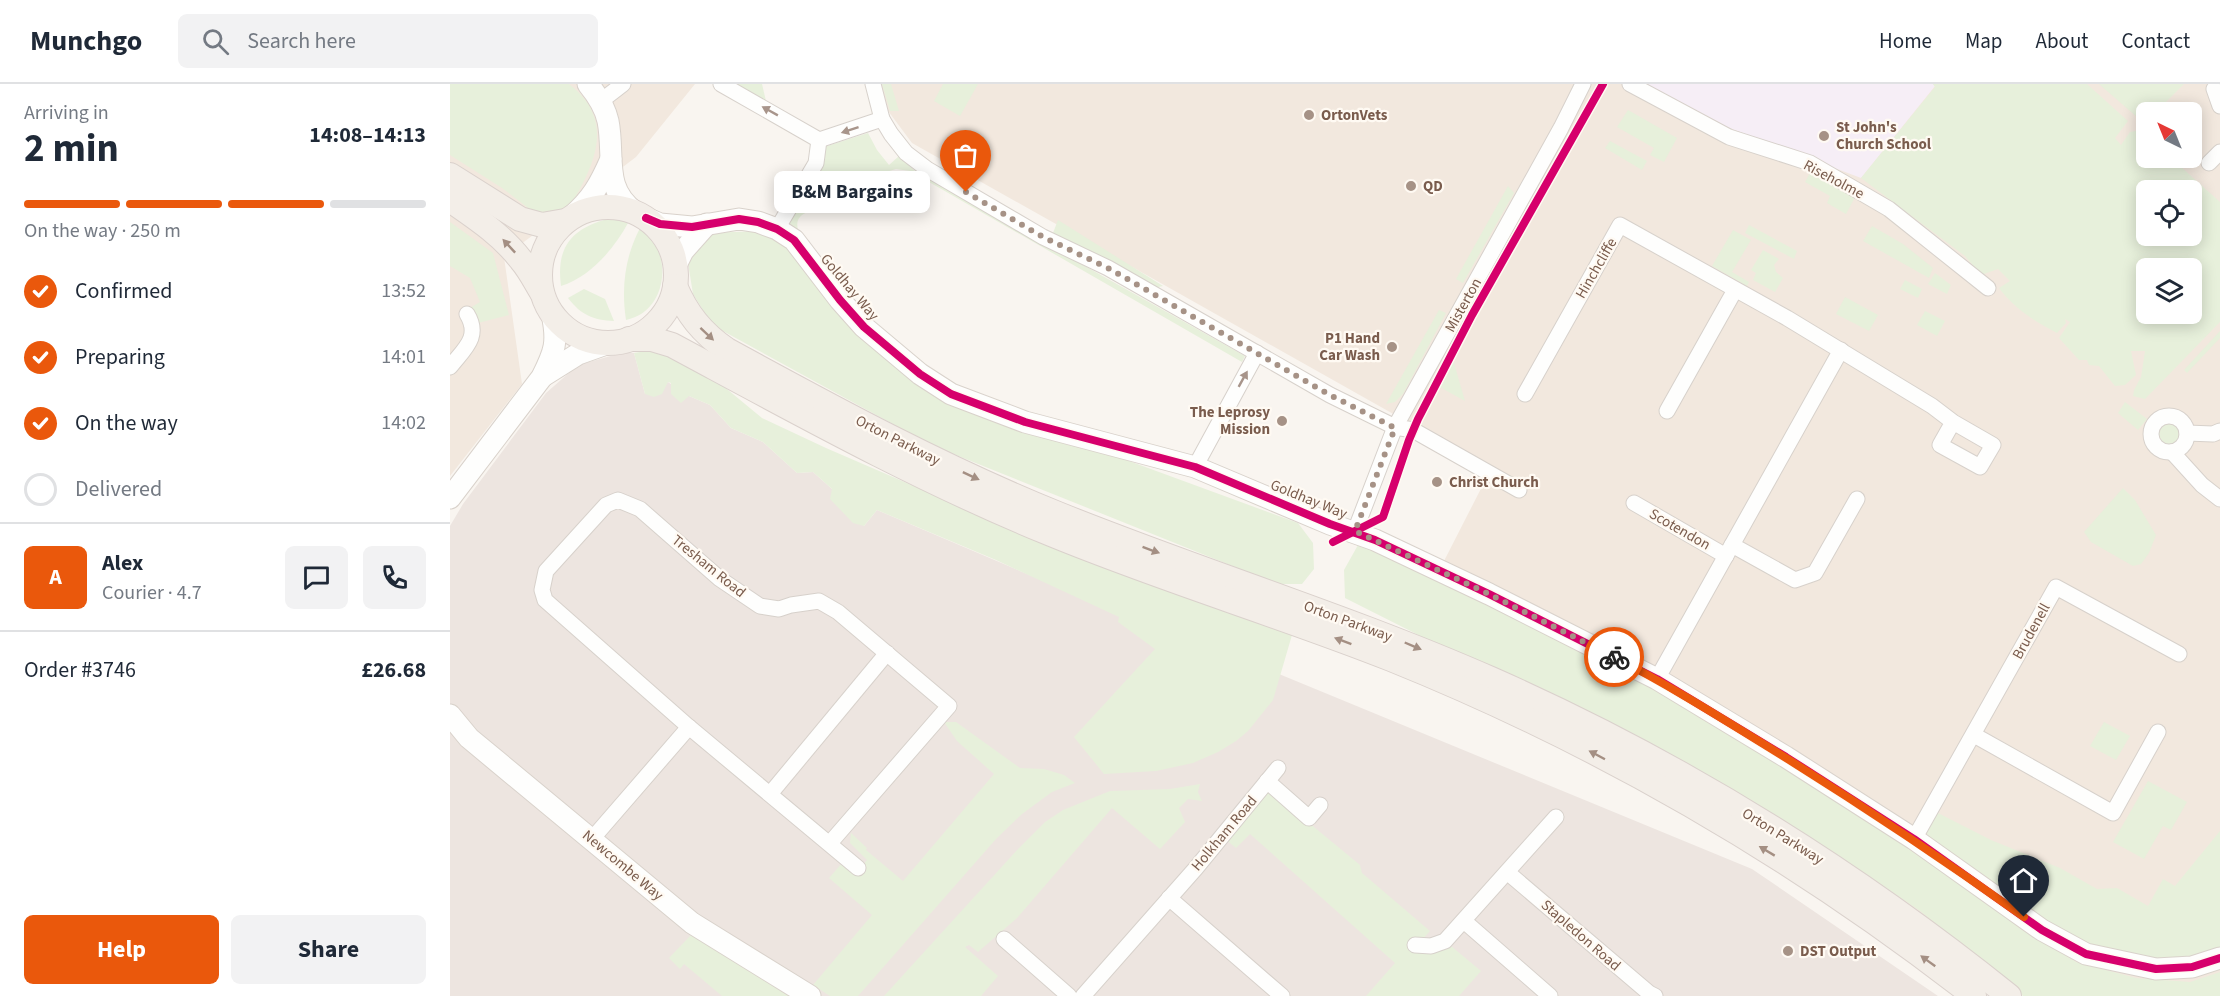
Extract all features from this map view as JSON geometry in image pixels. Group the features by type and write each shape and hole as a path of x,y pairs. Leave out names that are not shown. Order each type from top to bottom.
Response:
{"main road":[{"path":"450,175 526,221 542,225 568,219 583,211 609,207 640,215 660,231 670,248 675,276 669,304 659,319 646,331 619,341 592,341 577,336 563,326 522,261 506,243 485,224 450,200"},
{"path":"547,304 540,278 541,262 550,240 568,219"},
{"name":"Orton Parkway","path":"675,276 695,323 711,339 727,350 933,459 1055,513 1399,639 1495,681 1659,762 1721,797 1841,872 1904,915 2009,996"},
{"name":"Orton Parkway","path":"619,341 652,339 672,345 806,418 934,482 1029,525 1126,564 1275,615 1392,660 1486,700 1567,739 1701,812 1781,860 1889,933 1974,996"}],"street":[{"path":"588,84 601,101 608,121 614,184 618,196 625,205 640,215"},
{"path":"601,101 623,84"},
{"path":"721,84 819,140 882,119"},
{"path":"873,84 882,119 906,153 927,169 1043,237 1108,268 1330,395 1395,428 1413,430 1519,490"},
{"name":"Misterton","path":"1355,531 1395,428 1583,84"},
{"name":"Riseholme","path":"1630,84 1729,137 1810,163 1889,209 1988,288"},
{"path":"2214,89 2220,106"},
{"path":"777,229 816,163 819,140"},
{"path":"2208,163 2220,152"},
{"path":"568,219 585,206 596,192 611,159"},
{"name":"Goldhay Way","path":"640,215 676,227 739,219 758,222 777,229 794,240 864,327 920,374 951,394 1025,422 1195,467 1330,524 1355,531 1489,594 1657,679 1786,757 1914,839 2042,930 2086,954 2156,969 2192,967 2220,958"},
{"path":"675,276 683,251 707,224"},
{"name":"Hinchcliffe","path":"1525,394 1620,225 1841,350 1932,406 1953,422"},
{"path":"1667,411 1735,290"},
{"path":"450,498 542,377 551,359 556,340 547,304"},
{"path":"450,367 455,350 473,333 473,324 467,314"},
{"path":"542,377 578,354 619,341"},
{"path":"1657,679 1841,350"},
{"path":"1195,467 1257,352"},
{"path":"2165,416 2172,416 2182,422 2187,433 2185,443 2178,451 2172,452 2162,451 2154,444 2151,433 2155,423 2165,416"},
{"path":"2187,433 2213,434 2220,431"},
{"path":"2172,452 2202,485 2220,499"},
{"path":"1729,551 1795,580 1815,573 1857,499"},
{"name":"Tresham Road","path":"830,843 949,706 838,612 819,601 779,609 760,606 720,579 640,508 618,500 606,505 546,571 542,590 545,600 689,727 858,868"},
{"name":"Scotendon","path":"1634,503 1729,551"},
{"name":"Brudenell","path":"1914,839 2056,587 2180,654"},
{"path":"770,794 887,653"},
{"name":"Newcombe Way","path":"450,715 469,738 692,923 810,996"},
{"path":"592,839 689,727"},
{"path":"1974,735 2113,813 2158,732"},
{"name":"Holkham Road","path":"1083,996 1278,768"},
{"path":"1268,781 1309,818 1320,805"},
{"path":"1415,945 1431,946 1445,941 1556,817"},
{"name":"Stapledon Road","path":"1507,872 1655,996"},
{"path":"1169,898 1273,993"},
{"path":"1464,921 1550,996"},
{"path":"1004,939 1069,996"}],"shaded area":[{"path":"450,84 695,84 636,157 504,257 522,384 450,476"},
{"path":"868,84 2220,84 2220,996 2024,996 1921,914 1752,803 1444,561 1491,469 912,143"},
{"name":"St John's Church School","path":"1647,84 1933,84 1935,86 1861,178 1727,127"},
{"path":"625,352 634,353 645,394 668,382 689,396 710,405 731,428 763,442 797,473 813,472 832,489 864,526 877,510 1264,675 1279,674 1752,869 1938,996 450,996 450,526 463,504 546,393 578,365"}],"green space":[{"path":"450,84 569,84 584,99 593,114 597,130 596,147 592,163 566,213 536,214 502,188 450,155"},
{"path":"734,84 762,84 766,101"},
{"path":"882,84 891,84 899,111 890,111"},
{"path":"943,84 978,84 960,116 934,101"},
{"path":"1933,84 2087,84 2128,121 2115,138 2121,145 2130,132 2136,131 2136,168 2182,168 2196,180 2136,180 2136,246 2202,246 2202,186 2220,202 2220,322 2145,399 2133,396 2141,377 2145,351 2131,351 2136,375 2125,385 2115,386 2099,366 2089,365 2087,360 2079,360 2059,338 2070,322 2065,319 2066,323 2057,333 2033,319 2011,302 1999,288 2010,281 1998,269 1981,275 1965,256 1861,178 1935,87"},
{"path":"2099,84 2184,84 2166,102 2136,102 2136,116"},
{"path":"1628,110 1677,138 1664,162 1650,155 1654,148 1617,127"},
{"path":"868,133 877,150 889,165 899,156 914,170 1245,356 1242,362 910,171 896,169 833,188 822,205 802,215 797,224 798,230 788,231 788,216 821,148"},
{"path":"1610,141 1647,161 1642,170 1605,148"},
{"path":"1810,173 1855,197 1846,214 1827,203 1830,196 1805,182"},
{"path":"1508,186 1514,193 1463,283 1456,279"},
{"path":"604,220 622,220 628,223 616,243 600,261 582,276 561,286 561,261 568,243 582,229"},
{"path":"1058,220 1163,286 1154,288 1053,233"},
{"path":"450,222 493,253 509,315 478,323 470,308 480,302 470,278 450,266"},
{"path":"1749,225 1797,251 1794,259 1745,233"},
{"path":"1872,226 1903,244 1933,268 1929,278 1863,241"},
{"path":"640,228 651,238 658,250 662,264 662,279 651,305 640,314 626,320 625,272"},
{"path":"1733,230 1751,240 1732,272 1749,282 1747,286 1712,266"},
{"path":"766,231 789,246 821,293 907,377 1024,433 1080,443 1298,523 1313,543 1314,569 1302,584 1277,584 931,445 712,325 693,294 688,263 703,233"},
{"path":"1763,250 1779,259 1774,265 1776,272 1783,278 1775,292 1753,280 1756,273 1751,270"},
{"path":"1935,273 1951,285 1947,294 1928,284"},
{"path":"1905,280 1922,289 1918,298 1900,289"},
{"path":"584,289 605,299 614,321 588,316 568,298"},
{"path":"1845,297 1878,315 1869,331 1836,314"},
{"path":"1439,310 1446,313 1403,394 1395,402 1386,404"},
{"path":"1925,311 1945,321 1937,336 1917,325"},
{"path":"2220,331 2220,338 2187,373 2184,370"},
{"path":"657,349 722,385 762,418 826,448 1078,557 1292,635 1273,700 1248,731 1236,741 1193,763 1156,771 1104,774 1074,737 1155,649 1118,622 1119,617 996,560 877,510 864,526 853,523 830,499 832,489 813,472 797,473 763,442 731,428 710,405 689,396 681,403 671,394 671,383 668,382 662,394 654,397 645,394 634,353"},
{"path":"1452,356 1465,401 1436,385"},
{"path":"2125,402 2147,419 2138,430 2118,413"},
{"path":"2170,423 2175,424 2181,430 2181,440 2175,446 2170,447 2165,446 2159,440 2158,435 2159,430 2165,424"},
{"path":"2123,488 2135,500 2156,535 2149,553 2141,564 2133,566 2091,542 2084,532"},
{"path":"1358,545 1489,594 1657,679 2076,962 2136,978 2190,982 2220,972 2220,996 2023,996 1920,911 1829,849 1752,803 1345,598 1344,570"},
{"path":"944,722 956,722 1020,768 1044,769 1064,775 1075,783 1052,792 1022,814 996,839 858,996 830,996 813,985 872,915 829,878 843,862 858,871 867,860 850,843 851,833 867,848 866,850 903,881 994,774 957,741"},
{"path":"2104,722 2130,736 2116,760 2090,746"},
{"path":"2148,781 2187,802 2171,830 2163,826 2144,859 2113,842"},
{"path":"1200,784 1198,792 1202,801 1188,799 1179,808 1185,822 1160,849 1112,808 1017,918 978,952 969,945 965,947 998,976 981,996 884,996 1045,822 1063,810 1110,791 1170,789"},
{"path":"1268,789 1360,865 1362,873 1430,931 1413,950 1429,954 1451,946 1481,971 1459,996 1366,996 1395,963 1250,834 1236,848 1225,839"},
{"path":"1938,813 1991,840 2060,868 2097,889 2117,888 2148,906 2163,879 2175,886 2220,831 2220,950 2210,954 2168,961 2102,951 2042,920 1928,837 1926,830"},
{"path":"691,935 702,938 796,996 722,996 684,964 680,969 669,958"}],"cycle path":[{"path":"1333,542 1383,517 1418,419 1472,315 1603,84"},
{"path":"646,218 660,224 692,227 739,219 758,222 777,229 794,240 864,327 920,374 951,394 1025,422 1195,467 1330,524 1375,540 1489,594 1657,679 1786,757 1914,839 2042,930 2086,954 2156,969 2192,967 2220,958"}],"way so far":[{"path":"966,192 1043,237 1108,268 1330,395 1395,428 1355,531 1489,594 1614,657"}],"place":[{"name":"OrtonVets","path":"1309,115"},
{"name":"St John's Church School","path":"1824,136"},
{"name":"QD","path":"1411,186"},
{"name":"B&M Bargains","path":"966,192"},
{"name":"P1 Hand Car Wash","path":"1392,347"},
{"name":"The Leprosy Mission","path":"1282,421"},
{"name":"Christ Church","path":"1437,482"},
{"name":"DST Output","path":"1788,951"}],"route":[{"path":"1614,657 1657,679 1786,757 1914,839 2024,917"}]}
